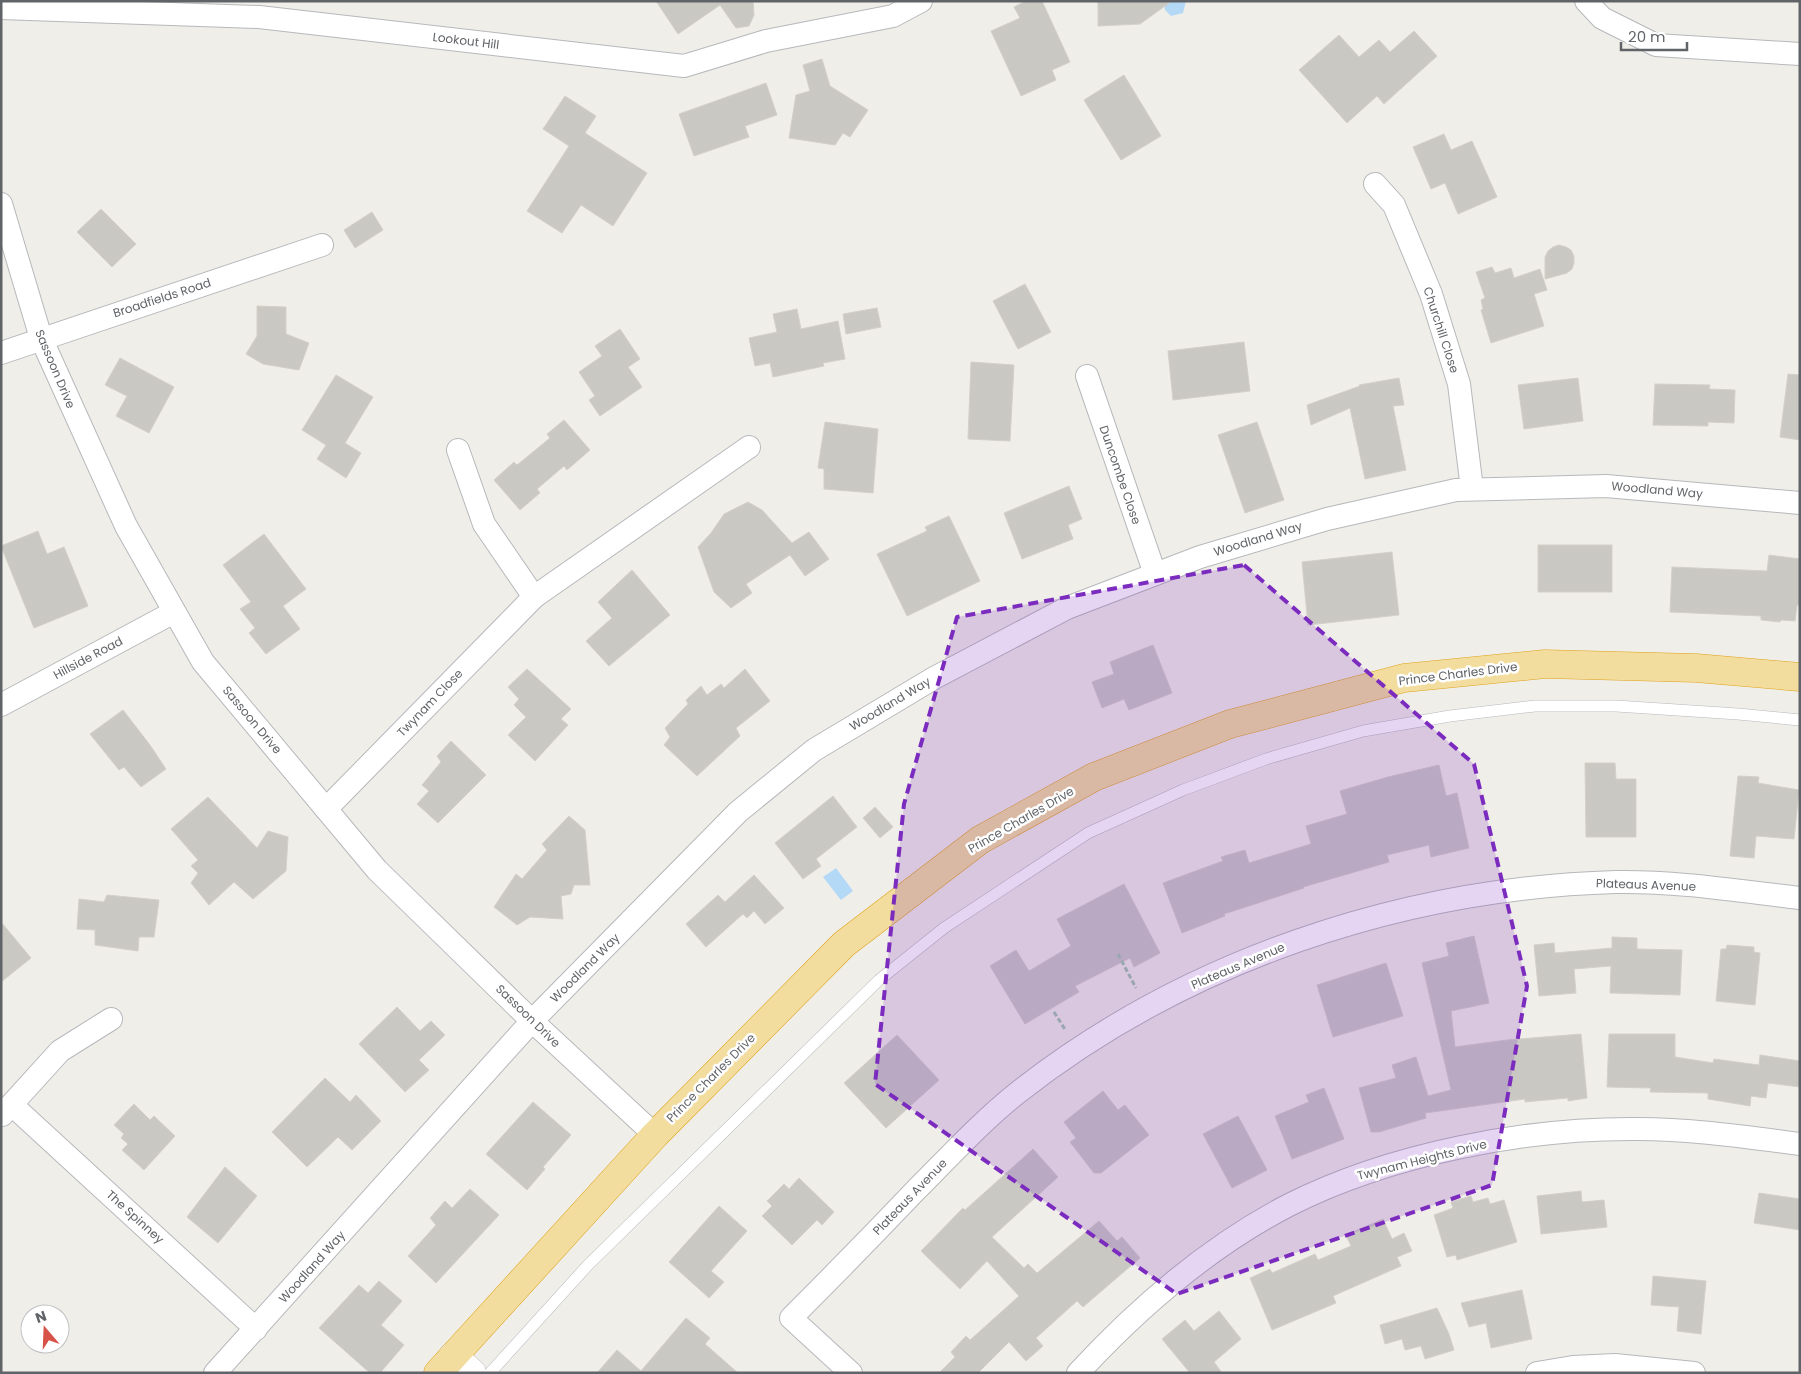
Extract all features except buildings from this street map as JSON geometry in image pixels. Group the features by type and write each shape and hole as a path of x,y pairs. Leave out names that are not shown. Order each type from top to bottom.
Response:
{"highway":[{"name":"Prince Charles Drive","path":"454,1367 655,1135 844,944 980,840 1094,777 1230,724 1404,678 1545,664 1696,668 1800,677"}],"street":[{"name":"Lookout Hill","path":"1,8 259,18 684,66 766,41 893,16 921,1"},
{"path":"1586,1 1602,18 1656,45 1800,54"},
{"name":"Churchill Close","path":"1375,184 1394,205 1431,294 1459,384 1472,489"},
{"name":"Sassoon Drive","path":"1,204 40,338 126,526 203,662 377,870 532,1021 655,1135"},
{"name":"Broadfields Road","path":"1,353 40,338 322,245"},
{"name":"Duncombe Close","path":"1087,376 1155,574"},
{"name":"Twynam Close","path":"326,809 534,597 749,447"},
{"path":"458,450 484,524 534,597"},
{"name":"Woodland Way","path":"215,1373 532,1021 738,812 814,750 934,678 1067,608 1200,556 1327,519 1456,490 1606,486 1800,503"},
{"name":"Hillside Road","path":"1,705 174,612"},
{"name":"Plateaus Avenue","path":"851,1373 791,1318 971,1134 1015,1096 1058,1063 1110,1029 1146,1009 1268,951 1322,933 1422,906 1489,894 1553,886 1618,882 1659,883 1800,898"},
{"path":"7,1110 60,1051 111,1019"},
{"name":"The Spinney","path":"7,1110 256,1329"},
{"name":"Twynam Heights Drive","path":"1078,1373 1149,1304 1192,1268 1289,1206 1352,1178 1390,1166 1488,1143 1589,1130 1639,1129 1755,1138 1800,1144"},
{"path":"1537,1373 1573,1367 1615,1366 1694,1373"}],"lane":[{"path":"490,1373 588,1265 879,980 944,928 1088,833 1183,790 1266,759 1363,731 1450,716 1535,706 1616,706 1800,720"}],"path":[{"path":"1118,954 1146,1009"}],"highlighted area":[{"path":"1244,565 1474,764 1527,986 1492,1185 1177,1294 875,1084 904,804 957,617"}],"water":[{"path":"1164,1 1186,1 1183,13 1171,16 1165,10"},
{"path":"836,868 853,891 841,900 823,877"}]}
